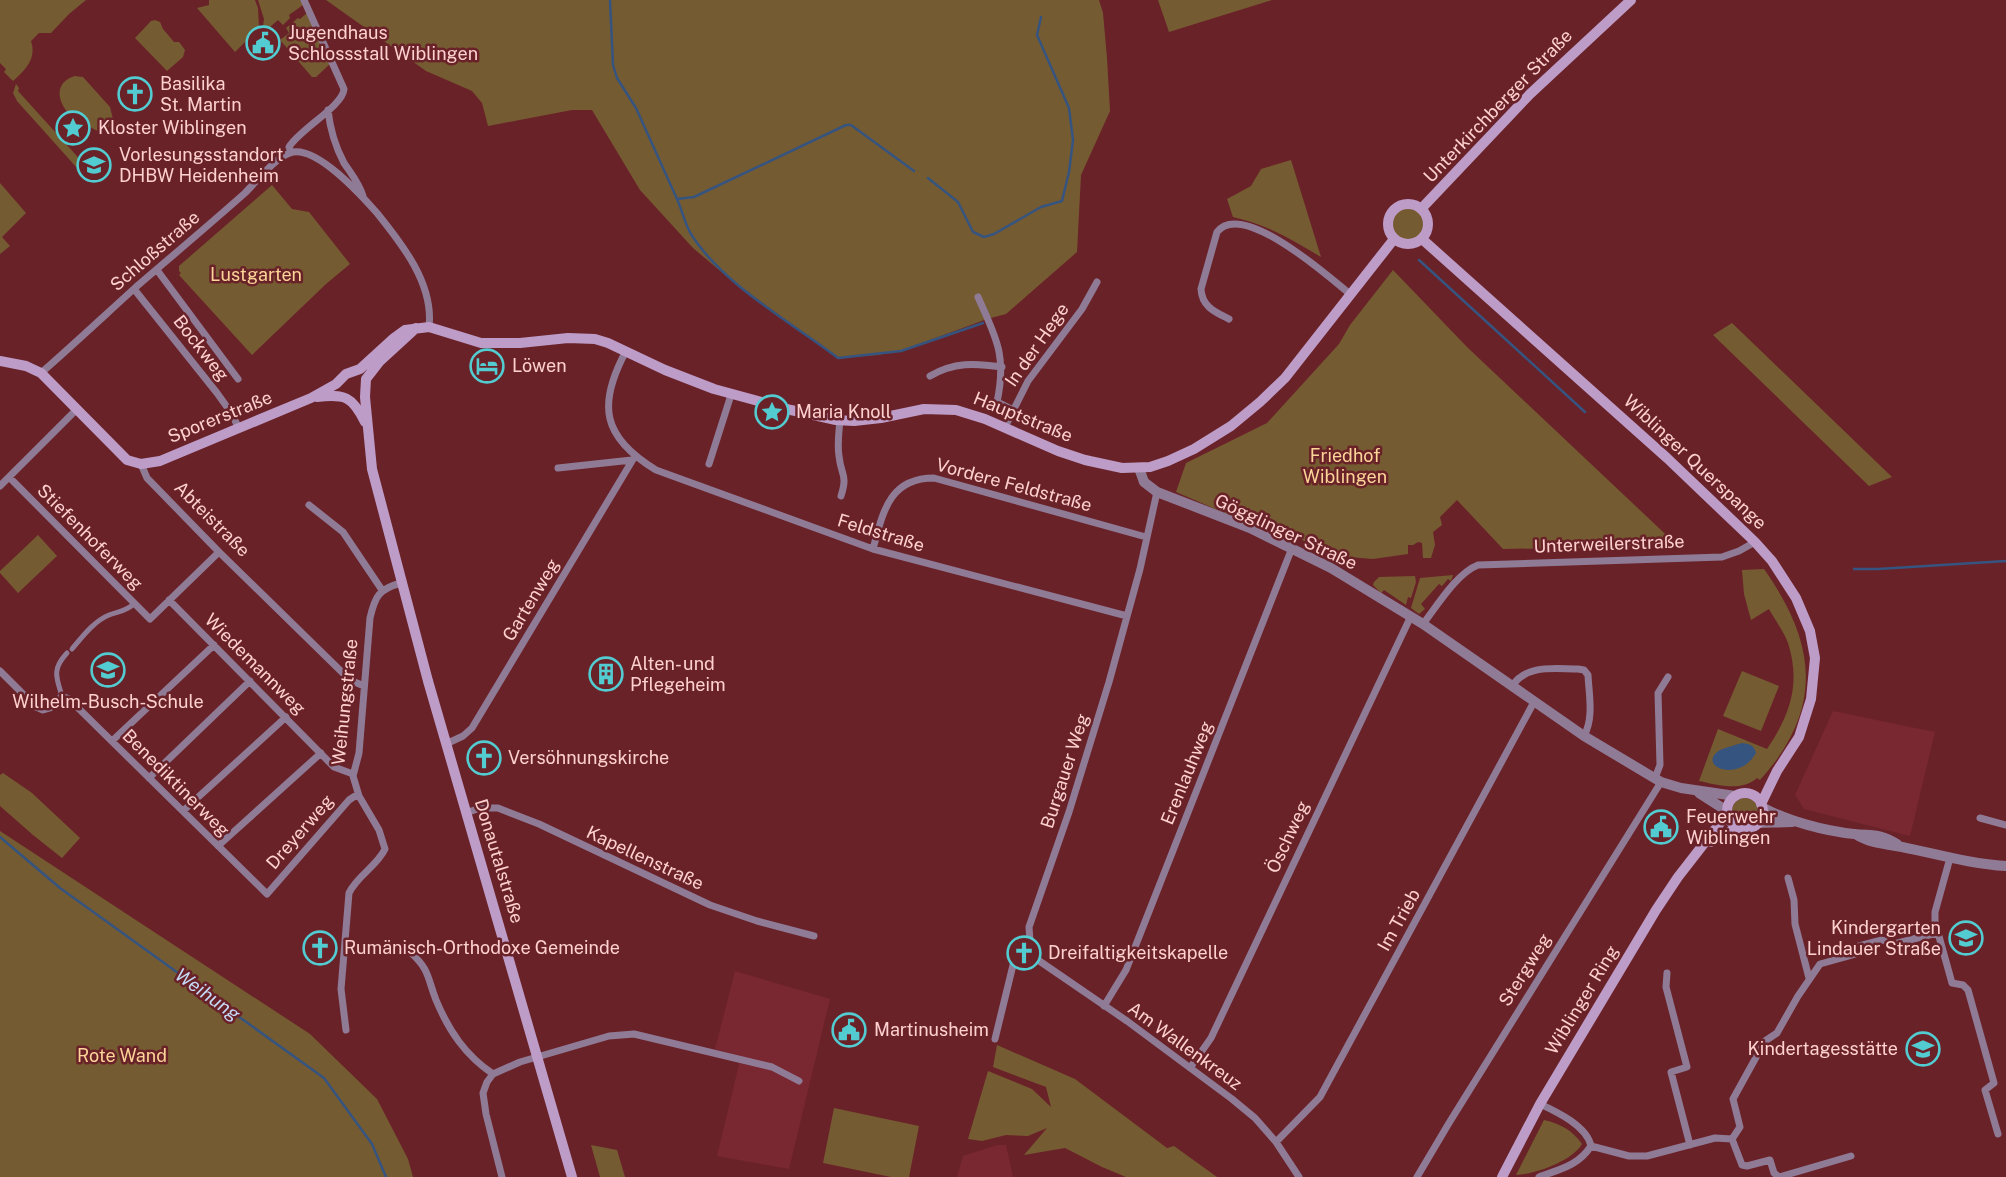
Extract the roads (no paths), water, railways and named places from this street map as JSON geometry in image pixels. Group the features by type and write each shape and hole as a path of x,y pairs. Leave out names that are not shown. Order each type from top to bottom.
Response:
{"main road":[{"name":"Unterkirchberger Straße","path":"1421,209 1530,94 1631,0"},
{"path":"1410,204 1421,209 1428,221 1422,239 1411,244 1399,243 1394,239 1388,229 1388,219 1393,211 1410,204"},
{"path":"1145,467 1176,458 1194,449 1231,426 1260,402 1285,378 1394,239"},
{"name":"Wiblinger Querspange","path":"1422,239 1667,458 1755,542 1772,561 1796,598 1810,631 1815,657 1811,699 1799,737 1777,771 1762,806"},
{"path":"368,432 360,412 339,390 340,380 346,374 360,369 396,335 405,330 429,327"},
{"name":"Hauptstraße","path":"429,327 481,343 588,338 608,342 665,370 732,395 791,410 841,420 864,421 915,410 938,408 965,412 1085,460 1115,467 1145,467"},
{"path":"348,399 359,398 366,388 368,376 380,361 416,328"},
{"path":"0,361 26,366 41,373"},
{"path":"353,372 362,376 366,388"},
{"name":"Abteistraße","path":"41,373 127,460 141,464"},
{"name":"Sporerstraße","path":"141,464 160,461 239,429 311,398 340,380"},
{"name":"Donautalstraße","path":"366,388 373,472 401,583 572,1177"},
{"name":"Sporerstraße","path":"311,398 335,395 348,399"},
{"name":"Wiblinger Querspange","path":"1749,793 1777,771"},
{"path":"1749,793 1756,797 1762,806 1762,815 1757,823 1747,828 1738,827 1731,822 1727,812 1729,802 1735,796 1749,793"},
{"name":"Wiblinger Ring","path":"1502,1177 1540,1104 1656,910 1727,812"},
{"name":"Wiblinger Ring","path":"1702,847 1738,827"}],"street":[{"path":"304,0 343,82 344,95 328,110 331,132 336,147 359,183 363,197"},
{"name":"Schloßstraße","path":"41,373 227,209 274,164 291,152 289,147 295,138 328,110"},
{"path":"291,152 312,155 331,168 363,197 395,236 422,281 428,304 429,327"},
{"path":"1230,319 1208,308 1201,297 1217,232 1229,223 1258,230 1286,243 1350,294"},
{"path":"157,270 239,379"},
{"name":"In der Hege","path":"1005,427 1028,381 1082,309 1097,282"},
{"name":"Bockweg","path":"134,289 217,393 239,429"},
{"path":"978,297 997,342 1002,367 998,401 1013,410"},
{"name":"Feldstraße","path":"626,351 610,386 608,405 613,428 633,458 656,470 873,549 1127,616"},
{"path":"930,376 959,365 976,363 1002,367"},
{"path":"709,464 732,395"},
{"path":"0,486 77,409"},
{"path":"841,420 839,460 846,481 841,496"},
{"path":"558,468 633,458"},
{"name":"Gartenweg","path":"446,744 471,729 633,458"},
{"name":"Abteistraße","path":"141,464 146,478 219,552 350,680 364,686"},
{"path":"1145,467 1144,482 1157,492"},
{"name":"Stiefenhoferweg","path":"9,477 149,619 169,600"},
{"name":"Vordere Feldstraße","path":"873,549 882,517 891,498 898,490 920,478 934,478 1146,537"},
{"name":"Burgauer Weg","path":"1035,958 1029,927 1073,799 1127,616 1157,492"},
{"name":"Gögglinger Straße","path":"1157,492 1242,525 1339,572 1423,624 1584,736 1658,780 1695,791 1735,796"},
{"path":"309,505 343,532 382,590 401,583"},
{"name":"Unterweilerstraße","path":"1423,624 1463,574 1481,565 1722,557 1755,542"},
{"name":"Erenlauhweg","path":"1104,1006 1126,970 1292,548"},
{"path":"169,600 219,552"},
{"name":"Weihungstraße","path":"346,1030 341,989 349,895 352,887 385,849 379,830 358,794 353,774 359,753 370,618 382,590"},
{"name":"Wiedemannweg","path":"169,600 334,767 353,774"},
{"path":"0,671 36,707 44,710 50,708 62,696 56,675 57,664 94,624 108,615 125,611 134,604"},
{"name":"Öschweg","path":"1190,1068 1211,1038 1411,616"},
{"path":"112,741 214,645"},
{"path":"1512,686 1520,676 1532,671 1578,668 1584,670 1588,679 1590,719 1584,736"},
{"path":"1658,780 1658,693 1668,677"},
{"path":"149,778 250,681"},
{"name":"Benediktinerweg","path":"62,696 69,699 267,894"},
{"name":"Im Trieb","path":"1276,1142 1321,1097 1534,702"},
{"path":"183,811 286,717"},
{"path":"218,846 321,753"},
{"name":"Stergweg","path":"1417,1177 1658,780"},
{"name":"Gögglinger Straße","path":"1695,791 1719,804 1727,812"},
{"name":"Dreyerweg","path":"267,894 349,800 358,794"},
{"path":"1762,806 1800,822 1855,834 1877,835 1900,846 1950,858 2006,866"},
{"name":"Kapellenstraße","path":"466,813 487,807 507,812 539,824 703,902 757,921 814,936"},
{"path":"1980,818 2006,825"},
{"path":"1757,823 1800,822"},
{"path":"1950,858 1935,912 1937,933 1952,983 1963,985 1968,990 1994,1083 1985,1090 1998,1134"},
{"path":"1788,878 1794,900 1795,924 1810,978"},
{"path":"1732,1139 1740,1127 1733,1099 1762,1047 1782,1026 1820,964 1856,954 1860,946 1882,940 1894,944 1937,933"},
{"path":"410,952 426,969 436,1000 460,1045 476,1062 493,1074"},
{"path":"995,1039 1014,961 1022,963 1035,958"},
{"name":"Am Wallenkreuz","path":"1035,958 1190,1068 1255,1118 1276,1142 1299,1177"},
{"path":"1667,973 1667,992 1687,1067 1671,1073 1690,1145"},
{"path":"502,1177 483,1093 486,1082 505,1067 609,1036 634,1034 772,1066 799,1081"},
{"path":"1539,1177 1577,1163 1591,1146 1590,1140 1576,1126 1540,1104"},
{"path":"1591,1146 1629,1156 1647,1156 1715,1138 1732,1139"},
{"path":"1732,1139 1742,1165 1770,1160 1774,1173 1779,1177 1851,1156"}],"water":[{"path":"1742,743 1751,745 1755,750 1756,753 1749,762 1731,770 1716,766 1713,762 1714,756 1720,750"}],"waterway":[{"path":"610,0 613,65 617,78 636,108 677,199 694,197 846,125 851,125 914,171"},
{"path":"928,178 958,202 973,232 984,237 1041,207 1062,201 1073,140 1069,108 1037,35 1041,17"},
{"path":"677,199 691,234 720,269 758,301 838,358 901,351 983,323"},
{"path":"1419,260 1585,412"},
{"path":"1854,569 2006,561"},
{"name":"Weihung","path":"0,837 60,888 324,1078 372,1144 386,1177"}],"place":[{"name":"Jugendhaus Schlossstall Wiblingen","path":"263,43"},
{"name":"Basilika St. Martin","path":"135,94"},
{"name":"Kloster Wiblingen","path":"73,128"},
{"name":"Vorlesungsstandort DHBW Heidenheim","path":"94,165"},
{"name":"Löwen","path":"487,366"},
{"name":"Maria Knoll","path":"772,412"},
{"name":"Wilhelm-Busch-Schule","path":"108,670"},
{"name":"Alten- und Pflegeheim","path":"606,674"},
{"name":"Versöhnungskirche","path":"484,758"},
{"name":"Feuerwehr Wiblingen","path":"1661,827"},
{"name":"Kindergarten Lindauer Straße","path":"1966,938"},
{"name":"Rumänisch-Orthodoxe Gemeinde","path":"320,948"},
{"name":"Dreifaltigkeitskapelle","path":"1024,953"},
{"name":"Martinusheim","path":"849,1030"},
{"name":"Kindertagesstätte","path":"1923,1049"}],"park label":[{"name":"Lustgarten","path":"256,275"},
{"name":"Friedhof Wiblingen","path":"1345,466"},
{"name":"Rote Wand","path":"122,1056"}]}
